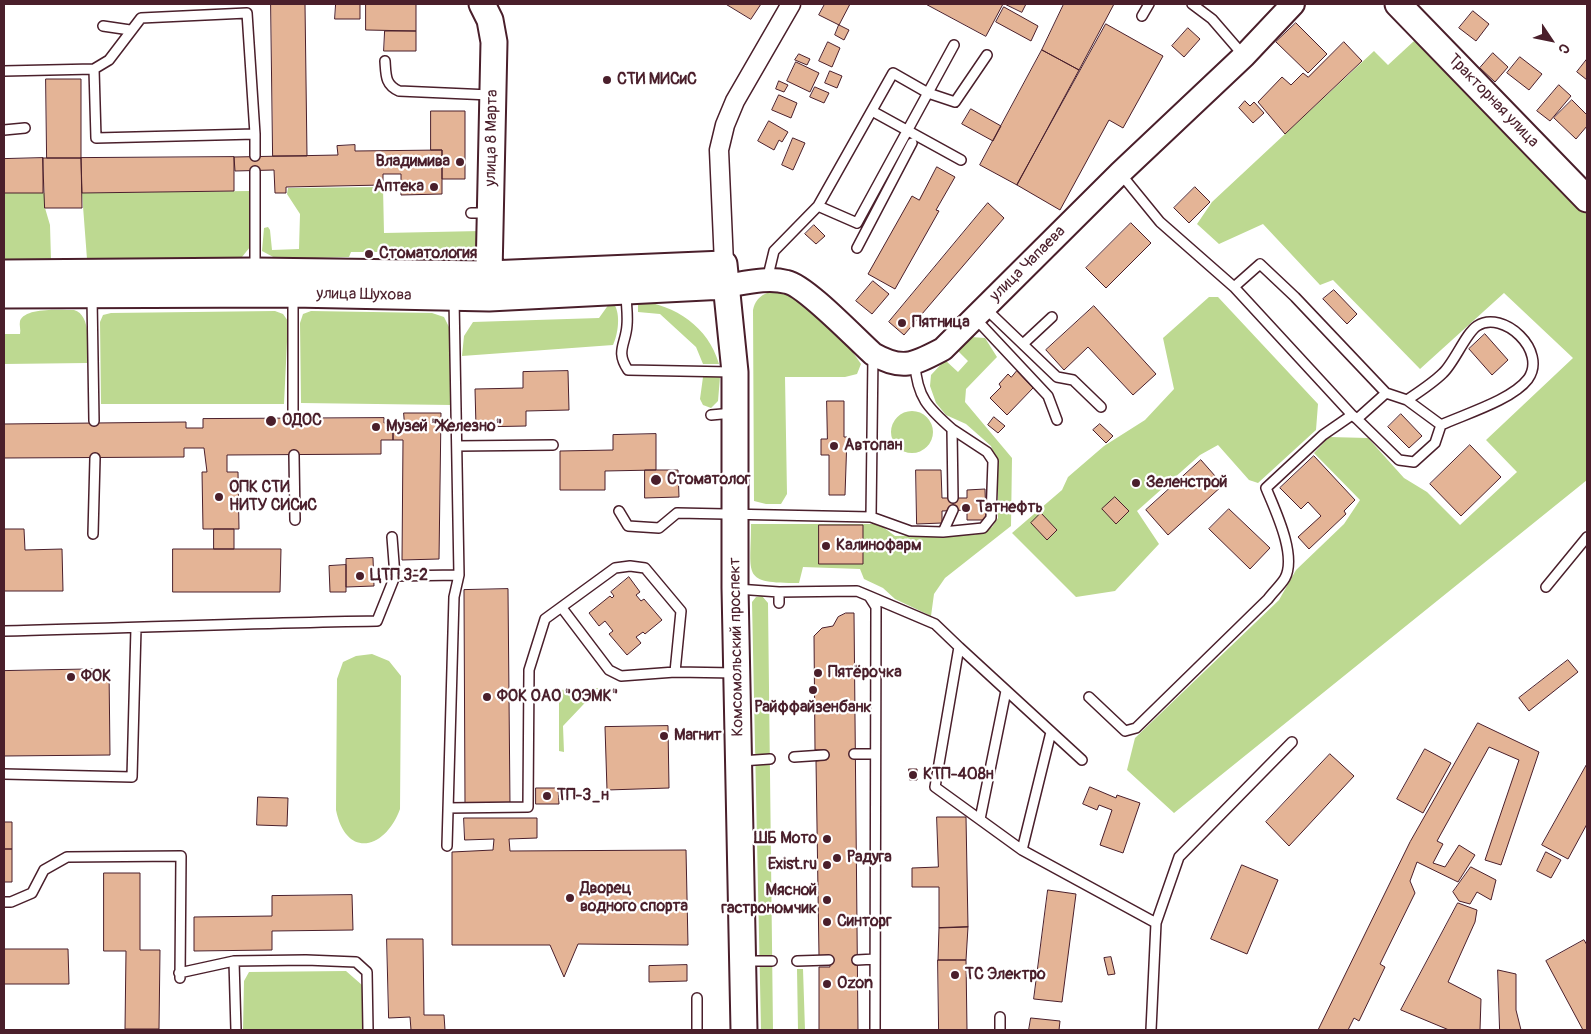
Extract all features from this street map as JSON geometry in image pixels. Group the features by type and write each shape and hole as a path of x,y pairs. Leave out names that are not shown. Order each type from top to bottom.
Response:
{"main road":[{"name":"улица 8 Марта","path":"482,4 490,20 494,42 493,95 481,213 489,274"},
{"name":"Тракторная улица","path":"1398,4 1587,199"},
{"name":"улица Шухова","path":"4,273 254,271 725,275"},
{"name":"улица Шухова","path":"4,295 293,294 489,298 626,292 725,275"},
{"name":"Комсомольский проспект","path":"725,275 734,345 735,372 736,673 744,1030"}],"street":[{"path":"791,4 735,101 719,150 725,275 788,282 803,291 872,354 886,362 900,365 915,364"},
{"name":"улица Чапаева","path":"915,364 942,349 1120,173 1244,56 1293,4"}],"lane":[{"path":"1142,16 1149,4"},
{"path":"1192,4 1212,19 1244,56"},
{"path":"4,71 94,69 109,60 141,18 247,13 255,156"},
{"path":"103,26 130,30"},
{"path":"857,223 954,45"},
{"path":"766,280 774,251 818,206 893,73 928,93 955,102 987,55"},
{"path":"385,61 386,80 391,87 399,91 493,95"},
{"path":"94,69 96,138 255,134"},
{"path":"872,111 961,160"},
{"path":"4,130 25,128"},
{"path":"857,248 912,143"},
{"path":"254,171 254,271"},
{"path":"1120,173 1160,222 1234,287 1355,417 1399,460 1414,462 1435,443 1441,426 1511,393 1528,378 1533,362 1528,343 1509,328 1490,322 1476,327 1444,372 1407,400"},
{"path":"818,206 868,227"},
{"path":"1234,287 1260,264 1295,297 1386,393 1407,400 1441,426"},
{"path":"626,292 627,325 620,353 622,361 628,370 735,372"},
{"path":"92,294 94,422"},
{"path":"293,294 294,418"},
{"path":"448,846 454,597 459,575 454,296"},
{"path":"979,312 1024,344 1057,377 1073,380 1100,407"},
{"path":"979,312 1048,396 1057,420"},
{"path":"1024,344 1052,317"},
{"path":"872,354 872,517"},
{"path":"619,511 628,526 659,528 677,514 736,514 872,517 910,531 943,532 983,528 991,518 993,461 987,452 952,429 925,402 916,385 915,364"},
{"path":"1088,697 1125,731 1136,728 1268,599 1286,577 1288,556 1282,529 1266,488 1323,435 1355,417 1386,393"},
{"path":"711,414 735,413"},
{"path":"952,429 953,498"},
{"path":"457,446 553,445"},
{"path":"294,455 295,520"},
{"path":"93,534 95,458"},
{"path":"943,532 953,510"},
{"path":"4,631 198,626 234,623 377,621 395,576 392,537"},
{"path":"1546,587 1587,537"},
{"path":"448,808 528,807 529,670 546,619 616,568 630,566 644,568 681,611 675,672"},
{"path":"395,576 459,575"},
{"path":"735,588 779,592 857,591 935,624 1082,760"},
{"path":"779,592 780,603"},
{"path":"869,596 876,607 874,754 875,1030"},
{"path":"562,608 609,670 621,676 675,672 736,673"},
{"path":"4,774 132,777 136,628"},
{"path":"959,647 935,787 1022,850 1156,923"},
{"path":"980,819 1006,690"},
{"path":"1022,850 1051,732"},
{"path":"1151,1030 1156,923 1179,857 1292,742"},
{"path":"854,754 874,754"},
{"path":"794,757 824,755"},
{"path":"738,761 770,759"},
{"path":"4,902 11,902 32,893 44,870 67,857 181,856 180,976 234,961 306,960 356,962 366,972 368,1030"},
{"path":"857,960 875,959"},
{"path":"797,961 829,960"},
{"path":"234,961 236,1030"},
{"path":"742,961 772,961"},
{"path":"697,998 697,1030"},
{"path":"1000,1017 1000,1030"}],"green space":[{"path":"1414,41 1429,51 1587,213 1587,480 1174,813 1127,770 1135,738 1279,600 1296,570 1344,524 1360,500 1314,453 1329,437 1368,438 1404,478 1427,492 1460,525 1517,472 1486,440 1573,358 1504,293 1420,369 1333,280 1320,285 1263,224 1219,244 1197,224 1212,202 1374,51 1388,65"},
{"path":"383,187 384,233 481,231 478,250 461,257 395,259 386,252 351,252 349,257 277,259 262,251 264,228 268,227 272,250 299,249 300,214 287,194 288,188"},
{"path":"249,191 250,247 242,257 87,259 82,193"},
{"path":"4,193 45,193 45,208 50,225 51,260 4,260"},
{"path":"785,289 807,304 827,322 861,364 857,374 845,377 785,377 787,494 781,504 766,504 754,501 753,310 757,300 764,294"},
{"path":"1209,297 1218,297 1318,404 1316,430 1258,483 1249,480 1218,445 1200,455 1137,511 1159,544 1115,591 1076,597 1012,533 1062,490 1068,477 1104,446 1145,420 1174,389 1163,338"},
{"path":"638,300 665,307 689,320 707,339 719,364 703,364 696,347 660,314 638,312"},
{"path":"609,304 614,304 618,313 617,330 613,345 462,356 464,336 473,322 599,318"},
{"path":"74,310 84,318 86,325 88,341 87,363 4,364 4,334 20,334 20,321 23,317 36,311"},
{"path":"275,311 283,314 288,321 284,404 101,404 100,322 103,315 111,313"},
{"path":"311,311 432,313 444,317 449,327 452,405 301,403 300,323 303,314"},
{"path":"971,337 985,338 997,357 966,389 965,402 1012,458 1011,526 945,578 934,594 931,616 895,599 883,588 864,579 860,569 803,567 799,583 780,583 758,578 753,573 751,566 751,524 879,524 895,536 974,535 992,527 998,518 998,465 991,446 966,424 946,415 936,403 930,386 931,375 945,360 958,372 968,361 956,349"},
{"path":"703,377 720,377 718,401 711,408 703,405 700,399"},
{"path":"916,411 924,414 930,420 933,432 930,444 924,450 908,453 900,450 894,444 891,428 894,420 900,414"},
{"path":"762,596 768,603 773,1030 761,1030 752,602 756,597"},
{"path":"372,654 389,661 401,676 400,809 385,833 376,840 366,843 357,842 348,836 341,826 336,810 337,679 343,662 356,656"},
{"path":"599,688 563,726 564,752 559,751 559,690"},
{"path":"797,969 803,969 805,1030 798,1030"},
{"path":"346,971 362,985 363,1030 243,1030 244,981 249,972"}],"building":[{"path":"271,4 305,4 307,156 273,156"},
{"path":"336,4 360,4 360,19 335,19"},
{"path":"366,4 416,4 416,31 366,30"},
{"path":"726,4 761,4 751,19"},
{"path":"825,4 850,4 839,25 819,15"},
{"path":"926,4 1003,4 986,36"},
{"path":"1005,4 1026,4 1022,12"},
{"path":"1064,4 1114,4 1079,70 1042,50"},
{"path":"1004,7 1038,26 1031,41 996,22"},
{"path":"1473,11 1489,24 1476,41 1459,28"},
{"path":"1296,23 1327,54 1308,73 1276,42"},
{"path":"1106,24 1163,56 1123,128 1109,120 1060,210 1017,185"},
{"path":"839,25 849,30 844,40 835,35"},
{"path":"1188,28 1200,39 1184,57 1172,46"},
{"path":"385,31 416,31 416,51 384,51"},
{"path":"828,42 840,48 832,67 819,61"},
{"path":"1344,42 1362,61 1285,134 1258,102 1282,77 1291,85 1303,73 1308,77"},
{"path":"1042,50 1079,70 1017,185 980,165"},
{"path":"1493,53 1508,67 1495,82 1480,68"},
{"path":"799,54 810,59 807,65 795,60"},
{"path":"1520,57 1542,74 1529,90 1507,73"},
{"path":"1587,59 1587,80 1577,72"},
{"path":"796,62 819,73 810,92 787,81"},
{"path":"830,71 842,76 837,88 825,83"},
{"path":"46,79 81,79 81,158 47,158"},
{"path":"779,81 788,85 784,92 776,89"},
{"path":"1559,85 1571,96 1550,121 1537,111"},
{"path":"815,87 829,93 824,103 810,97"},
{"path":"779,95 797,103 791,118 772,110"},
{"path":"1572,100 1587,115 1587,126 1576,139 1554,118"},
{"path":"1245,101 1250,106 1254,102 1264,113 1253,123 1239,108"},
{"path":"971,109 1001,126 993,141 962,124"},
{"path":"431,111 465,111 465,179 442,179 442,150 431,150"},
{"path":"769,121 788,132 782,142 779,140 774,150 758,141"},
{"path":"793,138 805,143 793,170 782,165"},
{"path":"355,145 355,151 442,150 442,194 401,195 401,174 383,174 383,185 286,187 286,193 275,193 274,170 235,171 234,157 338,155 337,146"},
{"path":"234,157 234,191 82,193 81,158"},
{"path":"43,158 43,193 4,193 4,159"},
{"path":"43,158 81,158 82,208 45,208"},
{"path":"937,167 955,177 936,210 939,211 895,289 868,274 912,196 919,200"},
{"path":"1195,187 1210,202 1189,223 1174,208"},
{"path":"988,203 1004,218 904,335 889,322"},
{"path":"1131,223 1151,243 1106,288 1086,268"},
{"path":"814,225 825,236 816,244 805,234"},
{"path":"873,281 889,294 872,314 856,301"},
{"path":"1334,290 1357,314 1347,324 1323,299"},
{"path":"1094,306 1156,374 1133,395 1088,347 1064,370 1046,350"},
{"path":"1485,334 1508,360 1492,375 1469,349"},
{"path":"568,371 569,410 526,411 526,426 476,427 475,389 523,388 523,372"},
{"path":"1017,371 1033,388 1007,415 990,398 1001,387 999,384 1008,374 1011,377"},
{"name":"Автопан","path":"827,401 844,401 844,437 847,437 845,495 829,495 829,455 821,455 821,439 827,439"},
{"path":"404,413 441,413 439,559 402,560 403,440 393,440 393,423 404,423"},
{"path":"1401,414 1422,436 1409,448 1388,427"},
{"path":"994,417 1005,426 998,433 988,425"},
{"path":"384,418 384,423 393,423 393,440 381,440 381,454 227,455 227,472 238,472 239,529 203,529 202,472 207,472 204,448 184,448 184,457 4,458 4,424 186,422 186,428 203,428 203,419"},
{"path":"1100,424 1113,436 1106,443 1093,430"},
{"path":"656,434 656,470 605,471 605,490 560,490 560,451 613,450 613,435"},
{"path":"1470,445 1501,477 1461,516 1430,484"},
{"path":"1314,456 1355,500 1344,511 1346,514 1309,549 1298,537 1321,516 1308,502 1301,509 1280,488"},
{"path":"1201,460 1223,485 1168,535 1146,510"},
{"path":"645,470 678,470 679,497 645,498"},
{"path":"916,470 941,470 942,498 967,498 967,490 985,489 986,520 967,520 967,510 942,511 942,523 917,524"},
{"path":"1115,497 1129,511 1116,524 1102,509"},
{"path":"1229,509 1270,548 1250,569 1209,529"},
{"path":"1041,513 1057,530 1047,540 1031,523"},
{"path":"819,525 863,525 863,564 819,564"},
{"path":"4,529 24,529 25,550 62,549 63,591 4,591"},
{"path":"214,529 234,529 234,549 214,549"},
{"path":"173,549 281,549 280,592 173,592"},
{"name":"ЦТП 3-2","path":"373,558 374,586 346,587 346,559"},
{"path":"346,565 346,592 330,592 329,566"},
{"path":"629,577 640,592 636,595 641,601 644,599 662,620 645,634 643,632 636,637 641,643 627,655 609,634 613,631 605,621 599,626 589,613 610,596 612,598 614,596 611,592"},
{"name":"ФОК ОАО \"ОЭМК\"","path":"508,589 510,805 465,805 464,590"},
{"name":"Радуга","path":"846,613 854,613 858,1030 819,1030 819,967 830,967 829,955 819,956 816,761 824,760 824,750 815,750 814,636 822,628 833,626 838,617"},
{"path":"1568,660 1578,672 1529,711 1519,698"},
{"path":"109,669 110,755 4,756 4,671"},
{"path":"1478,723 1539,752 1501,865 1485,860 1519,760 1489,747 1437,841 1443,844 1433,863 1445,867 1459,845 1475,855 1458,882 1417,862 1410,881 1415,893 1380,964 1385,967 1359,1021 1354,1018 1348,1030 1318,1030 1410,842"},
{"path":"668,726 669,788 607,790 605,727"},
{"path":"1425,749 1451,763 1423,813 1397,799"},
{"path":"1330,754 1354,776 1289,846 1266,822"},
{"path":"1587,764 1587,824 1568,859 1542,845"},
{"name":"КТП-408н","path":"909,769 917,769 917,780 910,780"},
{"path":"1090,787 1116,798 1117,795 1140,803 1123,853 1100,845 1112,810 1099,805 1097,810 1083,804"},
{"name":"ТП-3_н","path":"536,788 558,788 559,804 536,804"},
{"path":"258,797 288,798 287,826 257,825"},
{"path":"937,817 966,817 968,927 939,928 939,887 912,887 912,868 938,867"},
{"name":"Дворец водного спорта","path":"464,818 537,818 537,838 509,839 510,851 686,850 688,945 578,944 564,977 550,945 452,945 452,852 493,850 494,839 465,840"},
{"path":"4,822 12,822 12,849 4,849"},
{"path":"4,849 12,849 12,882 4,882"},
{"path":"1546,852 1561,860 1551,878 1537,871"},
{"path":"1242,865 1278,880 1247,954 1211,939"},
{"path":"1471,867 1496,880 1491,900 1477,892 1470,904 1459,901 1453,892"},
{"path":"104,873 140,873 140,950 160,950 159,1029 125,1029 126,951 104,951"},
{"path":"1048,890 1076,894 1062,1002 1034,999"},
{"path":"352,895 353,930 272,931 272,950 194,951 194,917 272,916 272,896"},
{"path":"1458,903 1477,910 1475,922 1448,982 1481,999 1480,1030 1449,1030 1401,1010"},
{"path":"968,927 966,960 938,960 939,928"},
{"path":"387,939 423,939 424,1015 444,1015 445,1030 411,1030 410,1017 389,1018"},
{"path":"1584,940 1587,945 1587,1030 1583,1030 1546,961"},
{"path":"4,949 68,949 69,984 4,984"},
{"path":"1111,957 1115,974 1108,975 1104,958"},
{"path":"938,960 966,960 967,1030 939,1030"},
{"path":"687,965 687,981 649,982 649,966"},
{"path":"1498,970 1516,974 1516,1010 1521,1030 1500,1030"},
{"path":"1031,1018 1060,1021 1059,1030 1029,1030"}],"place":[{"name":"СТИ МИСиС","path":"607,80"},
{"name":"Владимива","path":"460,162"},
{"name":"Аптека","path":"434,187"},
{"name":"Стоматология","path":"369,254"},
{"name":"Пятница","path":"902,323"},
{"name":"ОДОС","path":"271,421"},
{"name":"Музей \"Железно\"","path":"376,427"},
{"name":"Автопан","path":"834,446"},
{"name":"Стоматолог","path":"656,480"},
{"name":"Зеленстрой","path":"1136,483"},
{"name":"ОПК СТИ НИТУ СИСиС","path":"219,497"},
{"name":"Татнефть","path":"966,508"},
{"name":"Калинофарм","path":"826,546"},
{"name":"ЦТП 3-2","path":"360,576"},
{"name":"Пятёрочка","path":"818,673"},
{"name":"ФОК","path":"71,677"},
{"name":"Райффайзенбанк","path":"813,690"},
{"name":"ФОК ОАО \"ОЭМК\"","path":"487,697"},
{"name":"Магнит","path":"664,736"},
{"name":"КТП-408н","path":"913,775"},
{"name":"ТП-3_н","path":"547,796"},
{"name":"ШБ Мото","path":"827,839"},
{"name":"Радуга","path":"837,858"},
{"name":"Exist.ru","path":"827,865"},
{"name":"Дворец водного спорта","path":"570,898"},
{"name":"Мясной гастрономчик","path":"827,900"},
{"name":"Синторг","path":"827,922"},
{"name":"ТС Электро","path":"955,975"},
{"name":"Ozon","path":"827,984"}]}
